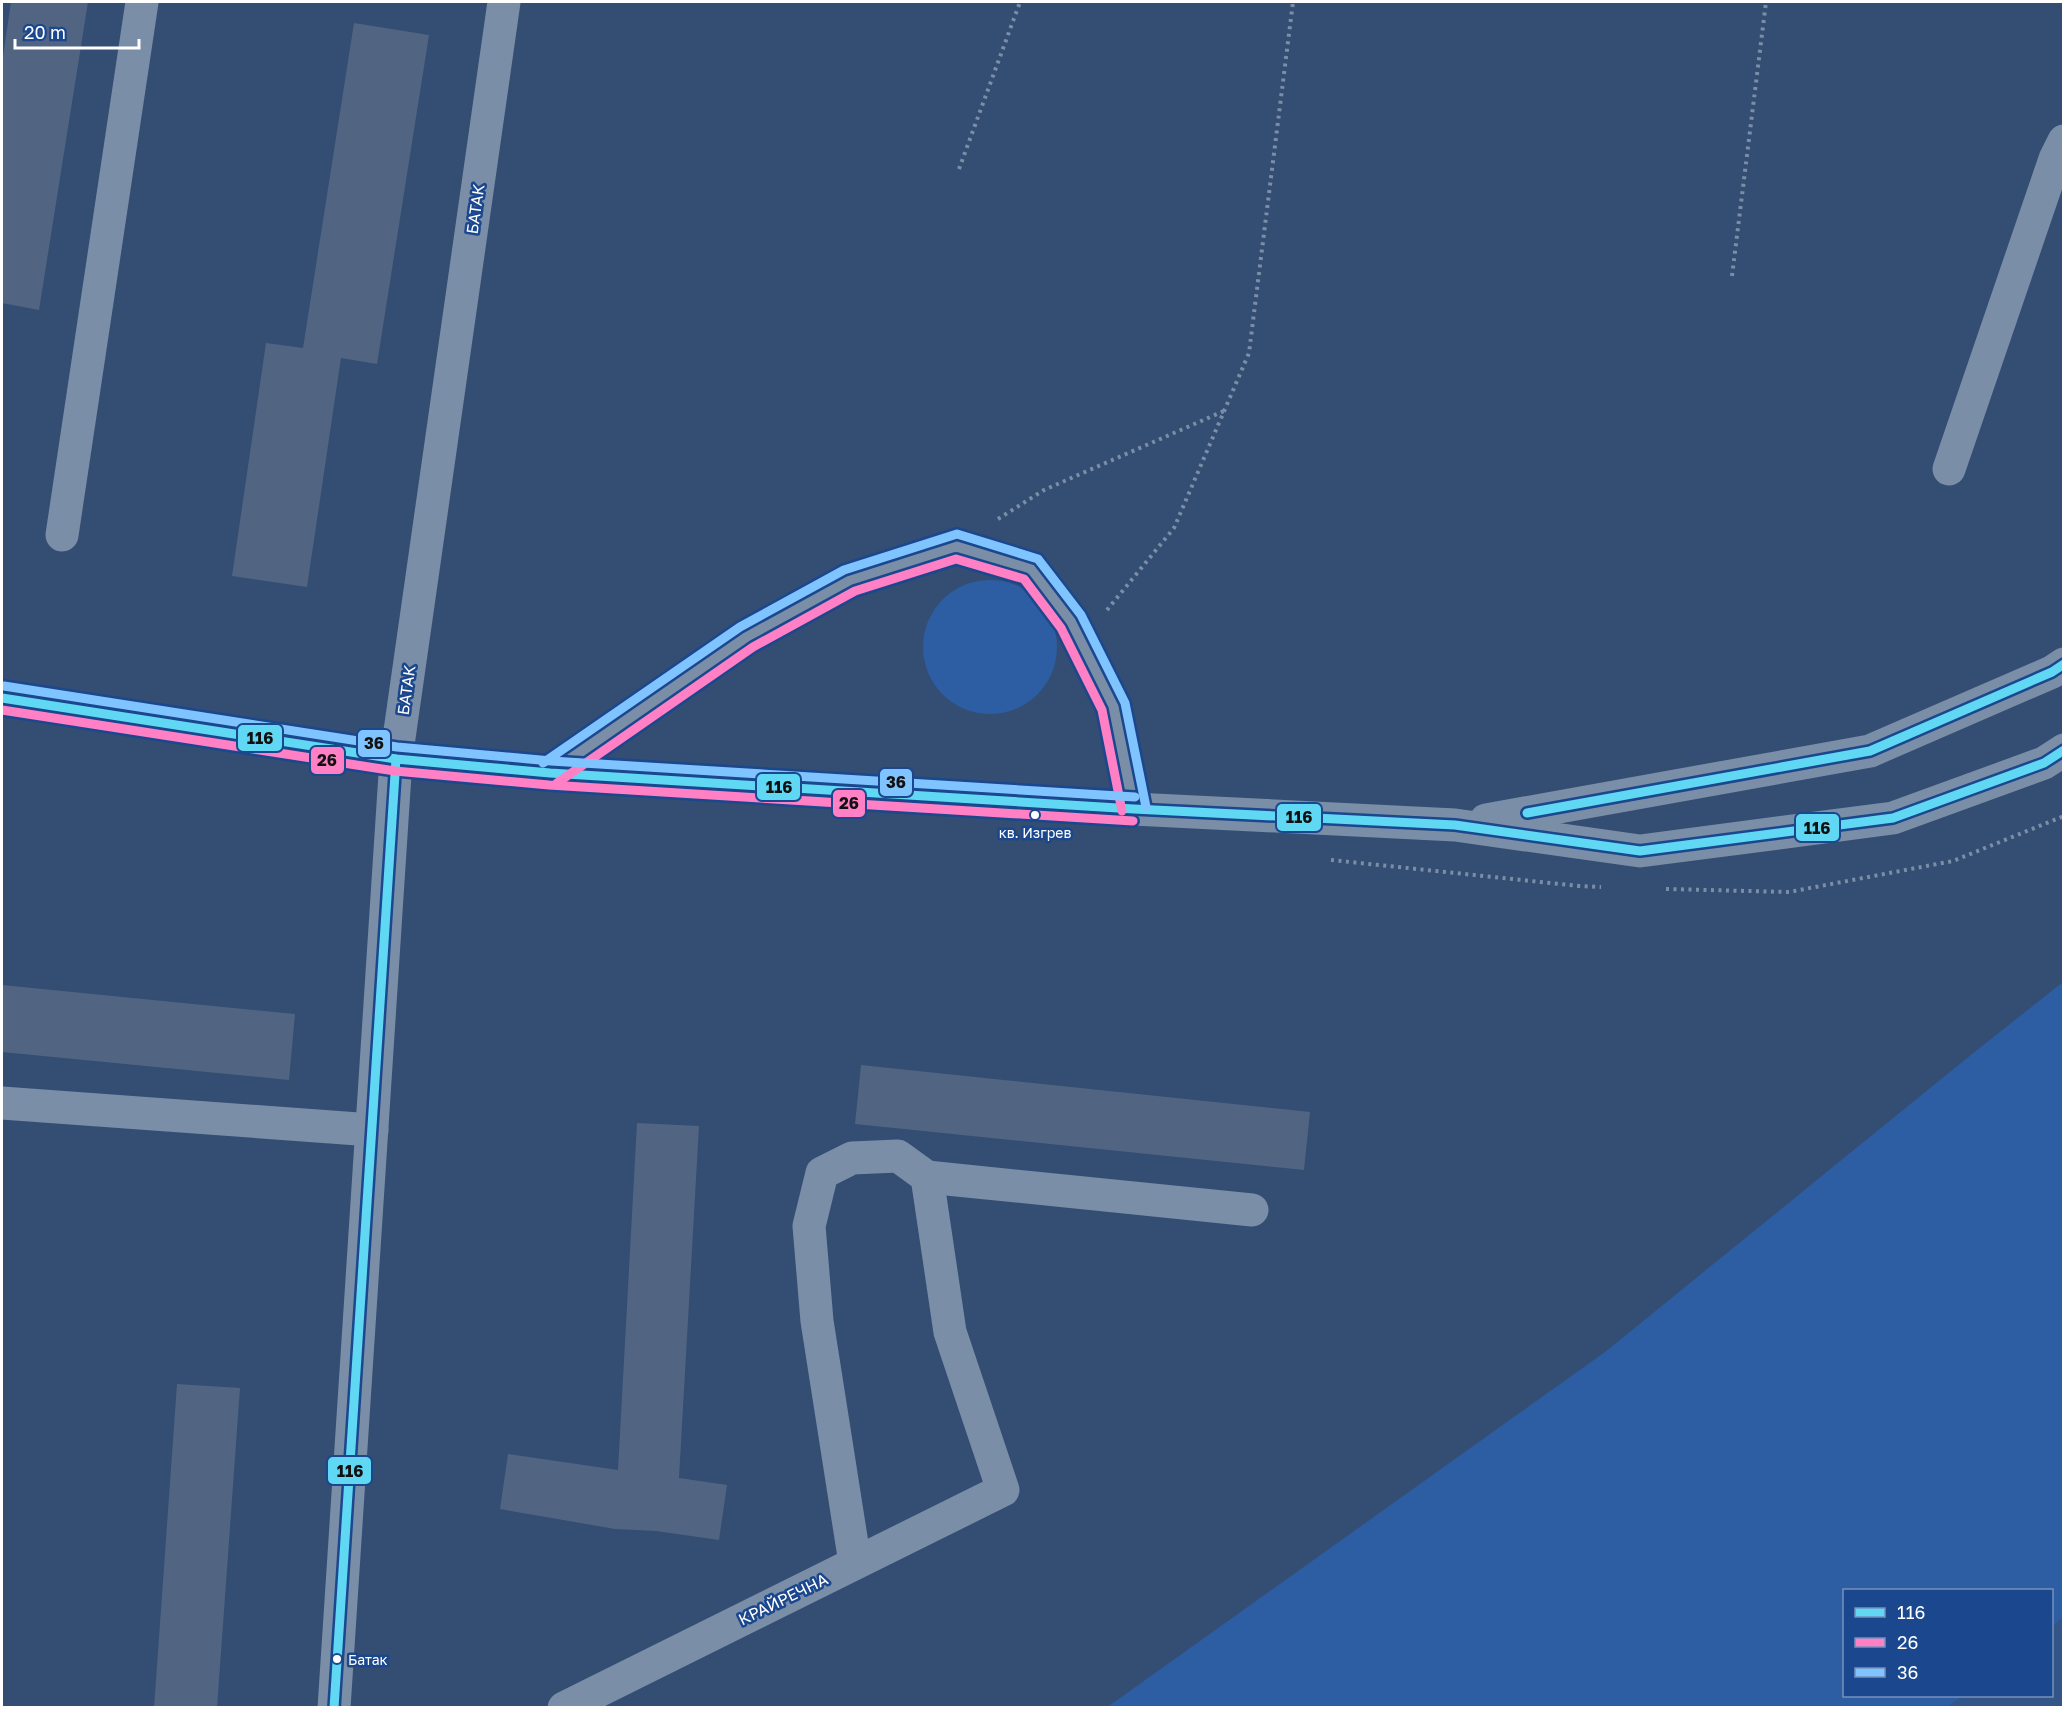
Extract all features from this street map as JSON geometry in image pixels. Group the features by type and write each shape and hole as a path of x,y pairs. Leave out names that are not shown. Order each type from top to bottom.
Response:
{"street":[{"path":"62,535 142,2"},
{"name":"БАТАК","path":"334,1707 396,759 504,2"},
{"path":"1949,469 2055,159 2064,141"},
{"path":"550,773 757,631 850,580 956,546 1030,569 1071,622 1113,706 1134,809"},
{"path":"1455,825 1870,752 2052,672 2064,664"},
{"path":"2,698 396,759 550,773 1134,809 1455,825 1640,850 1893,818 2044,763 2064,750"},
{"path":"2,1103 372,1130"},
{"path":"855,1563 817,1321 809,1226 822,1173 852,1158 898,1156 927,1177 1252,1210"},
{"name":"КРАЙРЕЧНА","path":"564,1707 1003,1490 950,1332 927,1177"}],"path":[{"path":"959,169 1020,2"},
{"path":"1082,642 1174,528 1249,353 1293,2"},
{"path":"1732,276 1766,2"},
{"path":"956,546 1044,490 1224,410"}],"shaded area":[{"path":"990,580 1016,585 1038,599 1052,621 1057,647 1052,673 1038,695 1016,709 990,714 964,709 942,695 928,673 923,647 928,621 942,599 964,585"},
{"path":"2063,982 2063,1618 2053,1626 2053,1589 1843,1589 1843,1697 1962,1697 1948,1707 1106,1708 1605,1352"},
{"path":"2063,1618 2063,1707 1948,1707 1962,1697 2053,1697 2053,1626"}],"building":[{"path":"11,2 88,2 39,310 2,303 2,63"},
{"path":"354,23 429,35 377,364 341,358 307,587 232,576 266,343 303,348"},
{"path":"2,985 295,1014 289,1080 2,1052"},
{"path":"861,1065 1310,1112 1304,1170 855,1124"},
{"path":"637,1123 699,1126 679,1478 727,1485 719,1540 656,1531 615,1529 500,1509 508,1454 618,1470"},
{"path":"177,1384 240,1388 217,1708 154,1708"}],"transit line":[{"name":"36","path":"543,763 740,627 844,570 957,534 1038,559 1081,615 1125,703 1146,807"},
{"name":"26","path":"557,783 753,647 855,591 956,559 1024,579 1061,628 1102,710 1122,811"},
{"name":"116","path":"1527,813 1870,751 2052,672 2064,664"},
{"name":"36","path":"4,686 397,747 551,761 1135,797"},
{"name":"116","path":"2,698 396,759 550,773 1134,809 1455,825 1640,851 1893,818 2044,763 2064,750"},
{"name":"26","path":"2,710 395,771 549,785 1133,821"},
{"name":"116","path":"334,1708 396,759"}],"place":[{"name":"кв. Изгрев","path":"1035,815"},
{"name":"Батак","path":"337,1659"}]}
